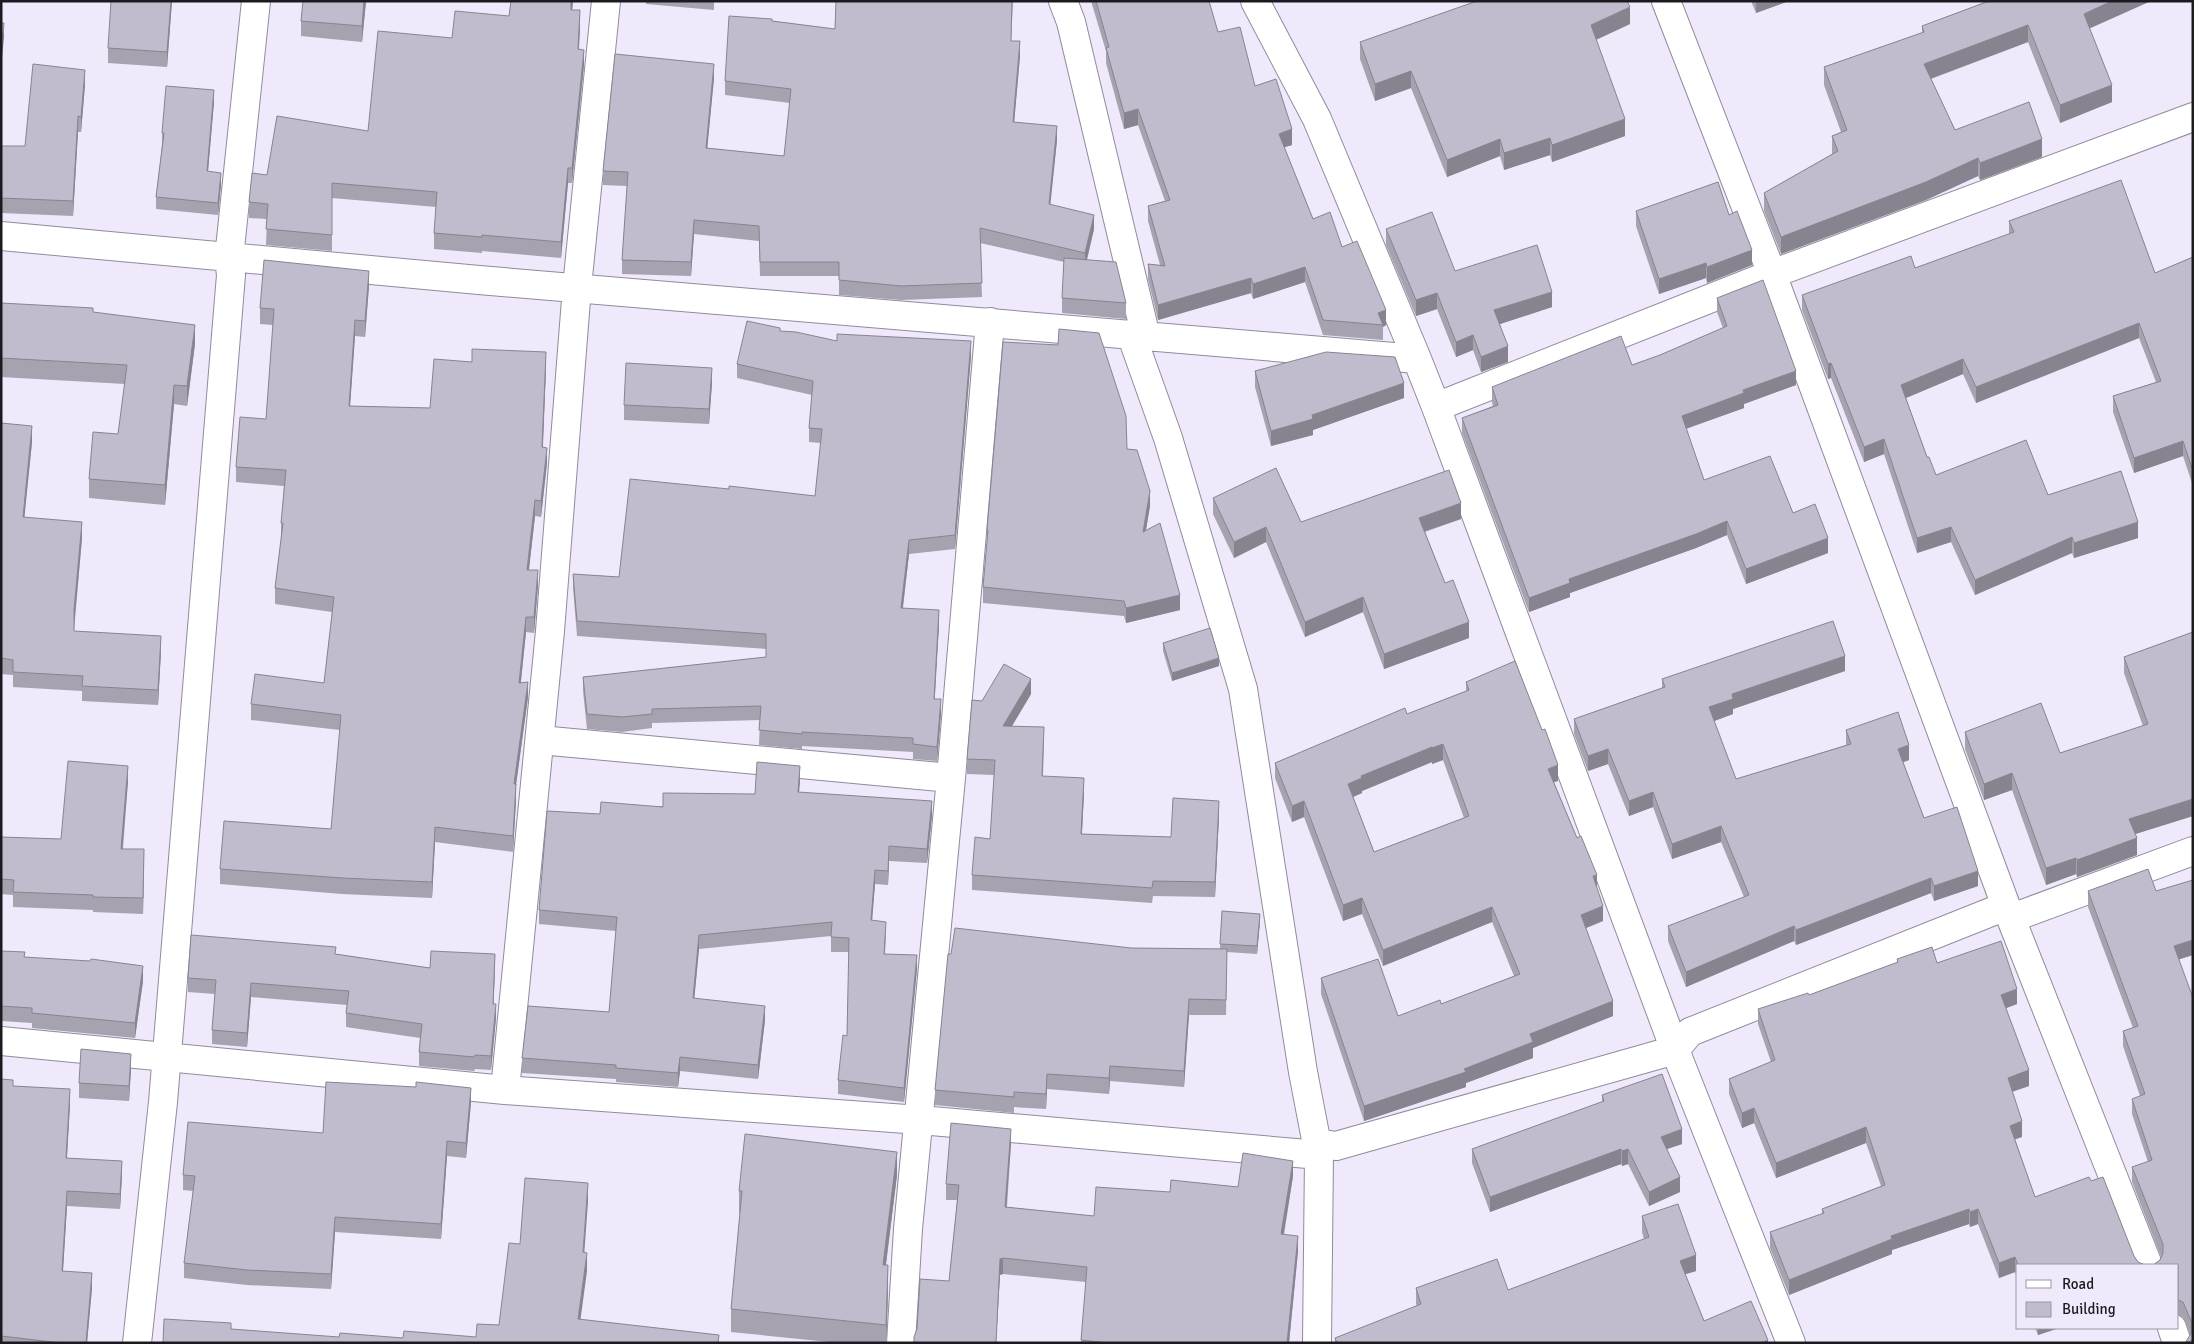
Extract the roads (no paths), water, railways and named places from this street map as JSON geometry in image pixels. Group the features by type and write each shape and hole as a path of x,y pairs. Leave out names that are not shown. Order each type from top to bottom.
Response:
{"street":[{"path":"137,1343 166,1056 230,285 228,258 256,1"},
{"path":"505,1090 540,740 577,287 606,1"},
{"path":"1063,1 1071,22 1138,336 1243,689 1298,1044 1318,1149 1317,1343"},
{"path":"1255,1 1318,118 1417,358 1675,1050 1791,1343"},
{"path":"1666,1 1772,274 2009,912 2148,1264"},
{"path":"1436,407 1772,274 2193,117"},
{"path":"1,236 228,258 1417,358"},
{"path":"901,1343 908,1229 920,1120 951,778 990,322"},
{"path":"540,740 951,778"},
{"path":"1,1041 505,1090 1318,1149 1336,1146 1675,1050 1690,1032 2009,912 2193,850"},
{"path":"2172,1329 2177,1343"}]}
